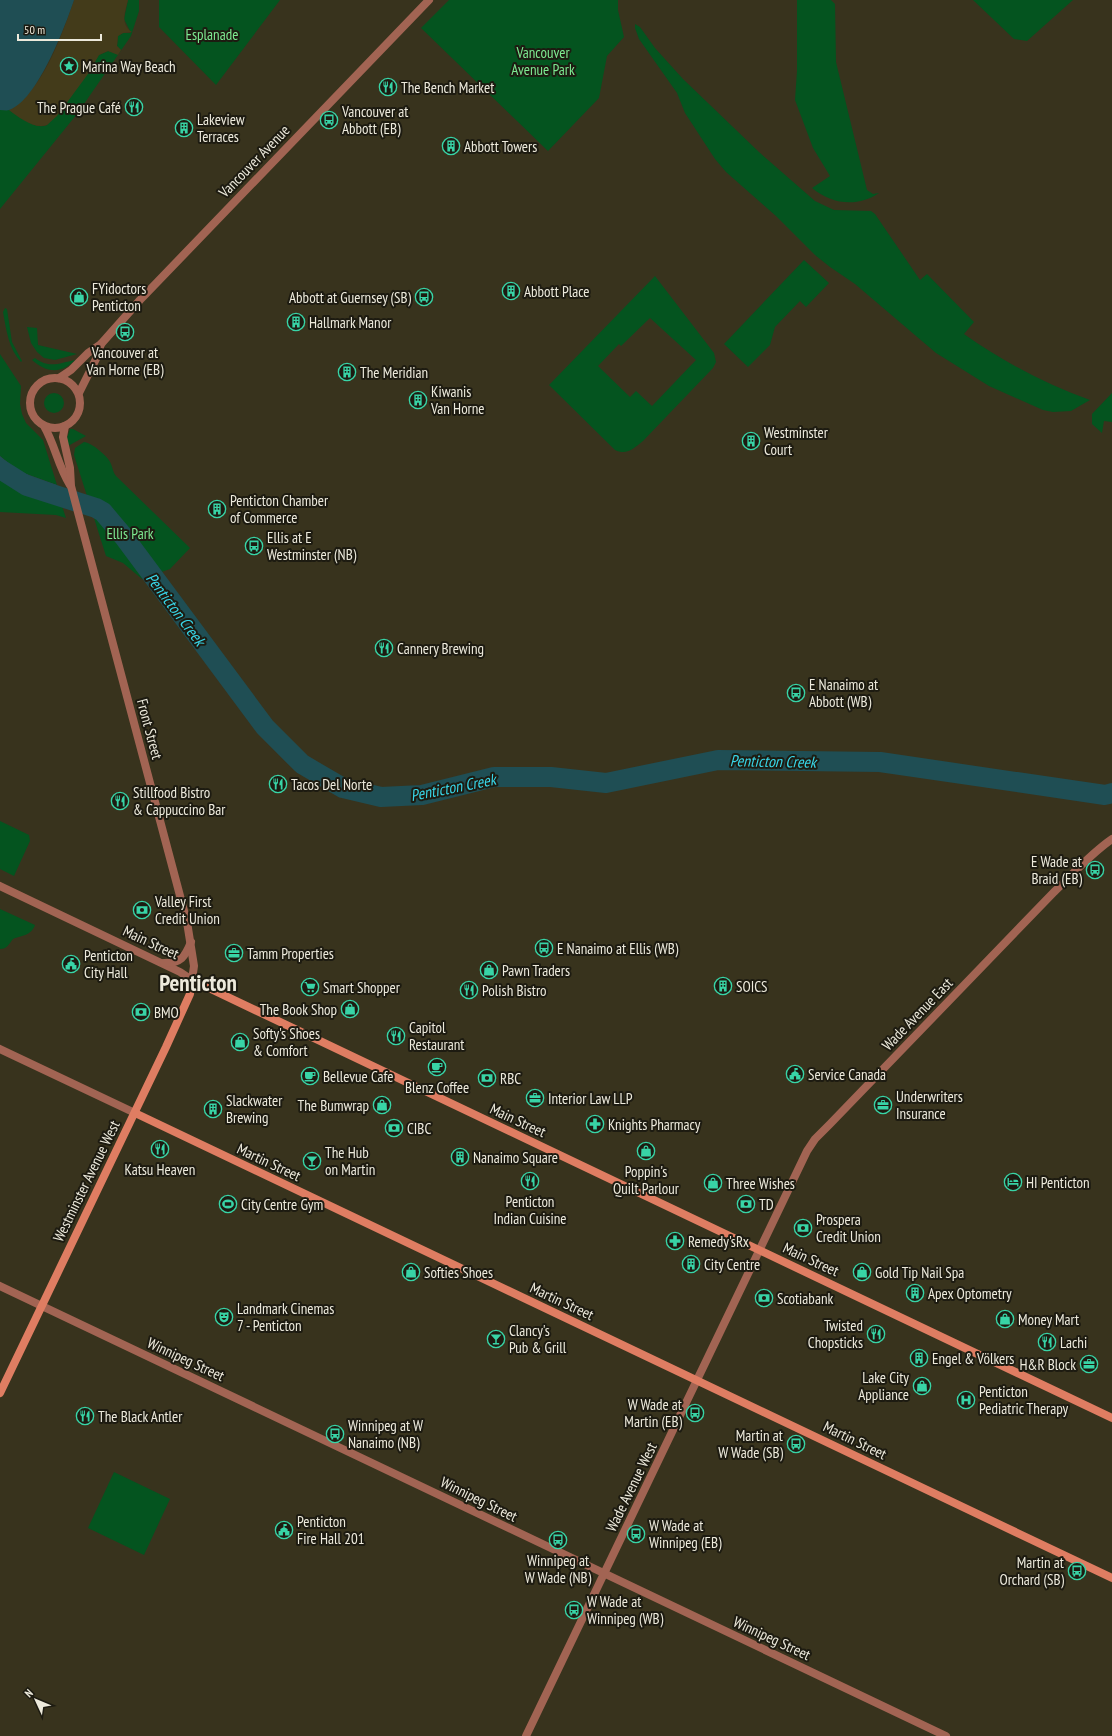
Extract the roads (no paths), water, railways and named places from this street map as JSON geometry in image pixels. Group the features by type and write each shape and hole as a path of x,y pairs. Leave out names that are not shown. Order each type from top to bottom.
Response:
{"main road":[{"name":"Main Street","path":"192,980 1112,1418"},
{"name":"Westminster Avenue West","path":"0,1393 135,1114 190,994 192,980"},
{"name":"Martin Street","path":"135,1114 1112,1578"}],"street":[{"name":"Vancouver Avenue","path":"59,378 71,370 88,353 101,344 140,300 429,0"},
{"name":"Vancouver Avenue","path":"78,393 96,359 101,344"},
{"path":"49,378 59,378 71,383 78,393 80,403 78,412 76,417 65,426 51,428 44,426 32,414 29,404 31,393 42,381 49,378"},
{"name":"Front Street","path":"44,426 51,438 62,471 71,486"},
{"name":"Front Street","path":"65,426 63,437 70,468 71,486 191,941 194,966 192,980"},
{"name":"Wade Avenue East","path":"759,1250 799,1165 815,1139 1054,892 1083,863 1112,839"},
{"name":"Main Street","path":"0,886 162,963 192,980"},
{"path":"162,963 173,963 181,959 187,952 191,941"},
{"name":"Martin Street","path":"0,1049 135,1114"},
{"name":"Wade Avenue West","path":"526,1736 605,1574 759,1250"},
{"name":"Winnipeg Street","path":"0,1286 946,1736"}],"water":[{"path":"0,0 74,0 49,62 30,93 19,104 9,110 0,110"},
{"path":"0,456 18,471 57,485 62,506 31,496 0,479"}],"waterway":[{"name":"Penticton Creek","path":"0,469 27,486 96,508 103,512 124,537 265,727 302,764 343,788 381,797 422,795 494,777 551,777 606,783 718,760 880,762 1105,795 1112,793"}],"place":[{"name":"Marina Way Beach","path":"69,66"},
{"name":"The Bench Market","path":"388,87"},
{"name":"The Prague Café","path":"134,107"},
{"name":"Vancouver at Abbott (EB)","path":"329,120"},
{"name":"Lakeview Terraces","path":"184,128"},
{"name":"Abbott Towers","path":"451,146"},
{"name":"Abbott Place","path":"511,291"},
{"name":"FYidoctors Penticton","path":"79,297"},
{"name":"Abbott at Guernsey (SB)","path":"424,297"},
{"name":"Hallmark Manor","path":"296,322"},
{"name":"Vancouver at Van Horne (EB)","path":"125,332"},
{"name":"The Meridian","path":"347,372"},
{"name":"Kiwanis Van Horne","path":"418,400"},
{"name":"Westminster Court","path":"751,441"},
{"name":"Penticton Chamber of Commerce","path":"217,509"},
{"name":"Ellis at E Westminster (NB)","path":"254,546"},
{"name":"Cannery Brewing","path":"384,648"},
{"name":"E Nanaimo at Abbott (WB)","path":"796,693"},
{"name":"Tacos Del Norte","path":"278,784"},
{"name":"Stillfood Bistro & Cappuccino Bar","path":"120,801"},
{"name":"E Wade at Braid (EB)","path":"1095,870"},
{"name":"Valley First Credit Union","path":"142,910"},
{"name":"E Nanaimo at Ellis (WB)","path":"544,948"},
{"name":"Tamm Properties","path":"234,953"},
{"name":"Penticton City Hall","path":"71,964"},
{"name":"Pawn Traders","path":"489,970"},
{"name":"SOICS","path":"723,986"},
{"name":"Smart Shopper","path":"310,987"},
{"name":"Polish Bistro","path":"469,990"},
{"name":"The Book Shop","path":"350,1009"},
{"name":"BMO","path":"141,1012"},
{"name":"Capitol Restaurant","path":"396,1036"},
{"name":"Softy's Shoes & Comfort","path":"240,1042"},
{"name":"Blenz Coffee","path":"437,1067"},
{"name":"Service Canada","path":"795,1074"},
{"name":"Bellevue Cafe","path":"310,1076"},
{"name":"RBC","path":"487,1078"},
{"name":"Interior Law LLP","path":"535,1098"},
{"name":"The Bumwrap","path":"382,1105"},
{"name":"Underwriters Insurance","path":"883,1105"},
{"name":"Slackwater Brewing","path":"213,1109"},
{"name":"Knights Pharmacy","path":"595,1124"},
{"name":"CIBC","path":"394,1128"},
{"name":"Katsu Heaven","path":"160,1149"},
{"name":"Poppin's Quilt Parlour","path":"646,1151"},
{"name":"Nanaimo Square","path":"460,1157"},
{"name":"The Hub on Martin","path":"312,1161"},
{"name":"Penticton Indian Cuisine","path":"530,1181"},
{"name":"HI Penticton","path":"1013,1182"},
{"name":"Three Wishes","path":"713,1183"},
{"name":"City Centre Gym","path":"228,1204"},
{"name":"TD","path":"746,1204"},
{"name":"Prospera Credit Union","path":"803,1228"},
{"name":"Remedy'sRx","path":"675,1241"},
{"name":"City Centre","path":"691,1264"},
{"name":"Softies Shoes","path":"411,1272"},
{"name":"Gold Tip Nail Spa","path":"862,1272"},
{"name":"Apex Optometry","path":"915,1293"},
{"name":"Scotiabank","path":"764,1298"},
{"name":"Landmark Cinemas 7 - Penticton","path":"224,1317"},
{"name":"Money Mart","path":"1005,1319"},
{"name":"Twisted Chopsticks","path":"876,1334"},
{"name":"Clancy's Pub & Grill","path":"496,1339"},
{"name":"Lachi","path":"1047,1342"},
{"name":"Engel & Völkers","path":"919,1358"},
{"name":"H&R Block","path":"1089,1364"},
{"name":"Lake City Appliance","path":"922,1386"},
{"name":"Penticton Pediatric Therapy","path":"966,1400"},
{"name":"W Wade at Martin (EB)","path":"695,1413"},
{"name":"The Black Antler","path":"85,1416"},
{"name":"Winnipeg at W Nanaimo (NB)","path":"335,1434"},
{"name":"Martin at W Wade (SB)","path":"796,1444"},
{"name":"Penticton Fire Hall 201","path":"284,1530"},
{"name":"W Wade at Winnipeg (EB)","path":"636,1534"},
{"name":"Winnipeg at W Wade (NB)","path":"558,1540"},
{"name":"Martin at Orchard (SB)","path":"1077,1571"},
{"name":"W Wade at Winnipeg (WB)","path":"574,1610"}],"district":[{"name":"Penticton","path":"198,982"}],"park label":[{"name":"Esplanade","path":"212,34"},
{"name":"Vancouver Avenue Park","path":"543,60"},
{"name":"Ellis Park","path":"130,533"}]}
